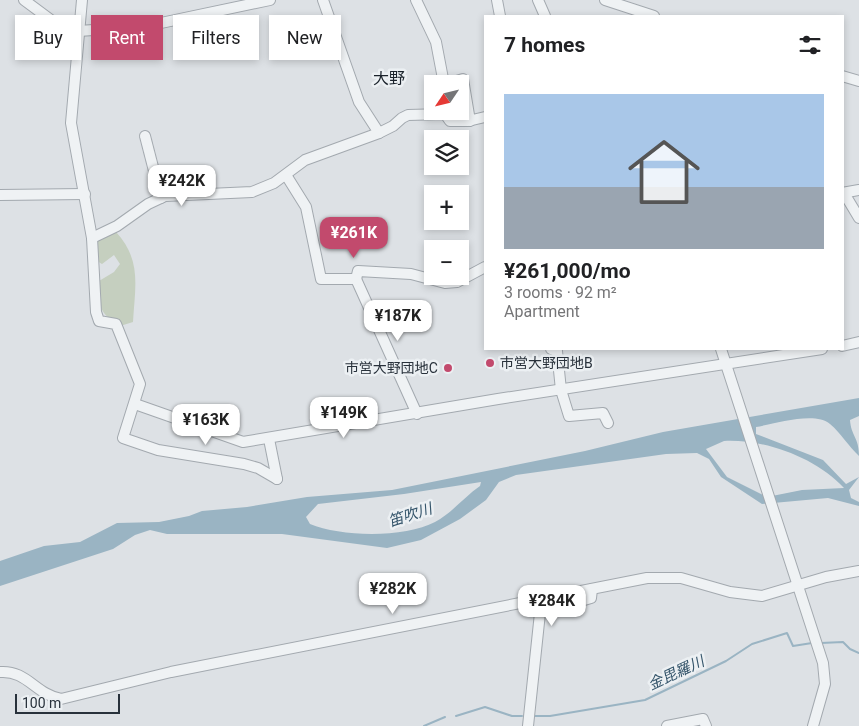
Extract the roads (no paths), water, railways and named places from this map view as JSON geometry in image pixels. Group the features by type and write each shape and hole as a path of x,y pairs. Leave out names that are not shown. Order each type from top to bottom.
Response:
{"street":[{"path":"24,0 43,15"},
{"path":"81,25 82,0"},
{"path":"81,31 142,28 270,0"},
{"path":"323,0 359,102 379,133"},
{"path":"416,0 436,42 443,75"},
{"path":"497,0 500,15"},
{"path":"538,0 545,15"},
{"path":"605,0 651,15"},
{"path":"77,60 76,86 71,123 92,238 97,318 102,323 116,324 140,384 123,438 158,450 244,464 277,478 269,439"},
{"path":"844,77 859,81"},
{"path":"92,238 117,226 148,204 161,198 230,191 252,192 274,183 305,160 379,133 408,115 424,114"},
{"path":"469,115 470,121"},
{"path":"450,120 470,121 484,117"},
{"path":"145,136 161,198"},
{"path":"286,175 306,207 321,279 356,279"},
{"path":"844,193 859,190"},
{"path":"0,195 85,194"},
{"path":"844,195 859,218"},
{"path":"417,414 356,279 358,271 411,274 445,284 457,282 484,268"},
{"path":"844,346 859,342"},
{"path":"554,350 556,351 561,390 569,416 603,412 608,423"},
{"path":"721,350 823,663 825,684 814,726"},
{"path":"135,404 243,442 498,399 816,350"},
{"path":"0,672 13,671 20,674 44,693 61,699 171,672 663,577 688,579 746,595 776,593 826,577 859,571"},
{"path":"528,726 540,613 590,598 592,590"},
{"path":"667,726 703,719 706,726"}],"water":[{"path":"859,398 859,416 850,420 858,445 859,456 830,424 823,420 805,418 783,421 756,427 756,434 823,460 846,484 859,477 849,490 851,498 859,502 859,506 828,498 762,504 721,477 709,459 697,453 666,454 516,475 499,482 486,500 460,519 421,540 387,548 282,534 167,534 150,530 135,535 113,549 0,586 0,561 44,546 80,542 117,523 159,522 189,516 202,511 247,507 307,497 392,490 585,451 663,432","holes":["724,441 757,443 789,452 805,459 833,477 844,488 802,490 767,497 727,477 706,449","481,482 480,486 435,522 407,531 373,534 338,531 310,524 306,517 318,504 404,494"]}],"waterway":[{"name":"金毘羅川","path":"533,716 550,716 645,700 726,661 752,644 787,633 793,646 812,643"},
{"name":"金毘羅川","path":"821,643 843,642 850,649 859,653"},
{"name":"金毘羅川","path":"456,716 485,707 512,716 522,716"},
{"name":"金毘羅川","path":"424,726 445,717"}],"place":[{"name":"市営大野団地B","path":"490,363"},
{"name":"市営大野団地C","path":"448,368"}],"district":[{"name":"大野","path":"389,78"}],"water label":[{"name":"笛吹川","path":"410,515"}]}
